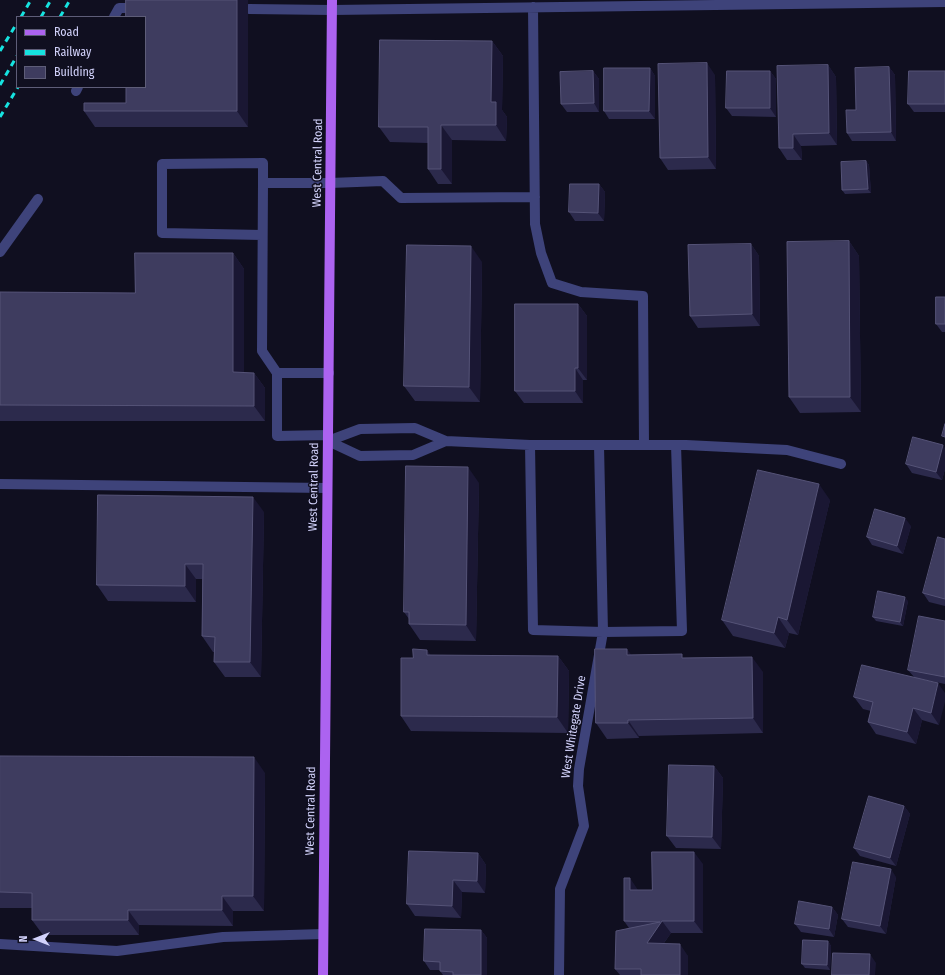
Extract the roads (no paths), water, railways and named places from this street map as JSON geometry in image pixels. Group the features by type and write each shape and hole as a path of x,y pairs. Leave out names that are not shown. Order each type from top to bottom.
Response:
{"main road":[{"name":"West Central Road","path":"323,975 332,5"}],"street":[{"path":"249,9 332,5 945,2"},
{"path":"538,5 535,224 541,253 552,283 581,292 643,296 644,445"},
{"path":"119,8 136,8"},
{"path":"262,235 162,233 162,164 263,164 262,351 277,372 277,436 328,438 360,429 415,428 446,442 530,445 676,445 787,450 841,464"},
{"path":"263,183 382,181 401,198 535,197"},
{"path":"0,252 38,199"},
{"path":"277,372 329,374"},
{"path":"328,438 360,456 413,455 446,442"},
{"path":"530,445 533,630 603,632 682,631 676,445"},
{"name":"West Whitegate Drive","path":"559,975 560,890 584,826 578,786 579,769 603,632 599,445"},
{"path":"0,484 328,488"},
{"path":"0,944 117,951 223,937 323,934"}],"railway":[{"path":"22,16 31,0"},
{"path":"42,16 51,0"},
{"path":"61,16 70,0"},
{"path":"0,51 16,25"},
{"path":"0,85 16,58"},
{"path":"0,117 17,88"}]}
